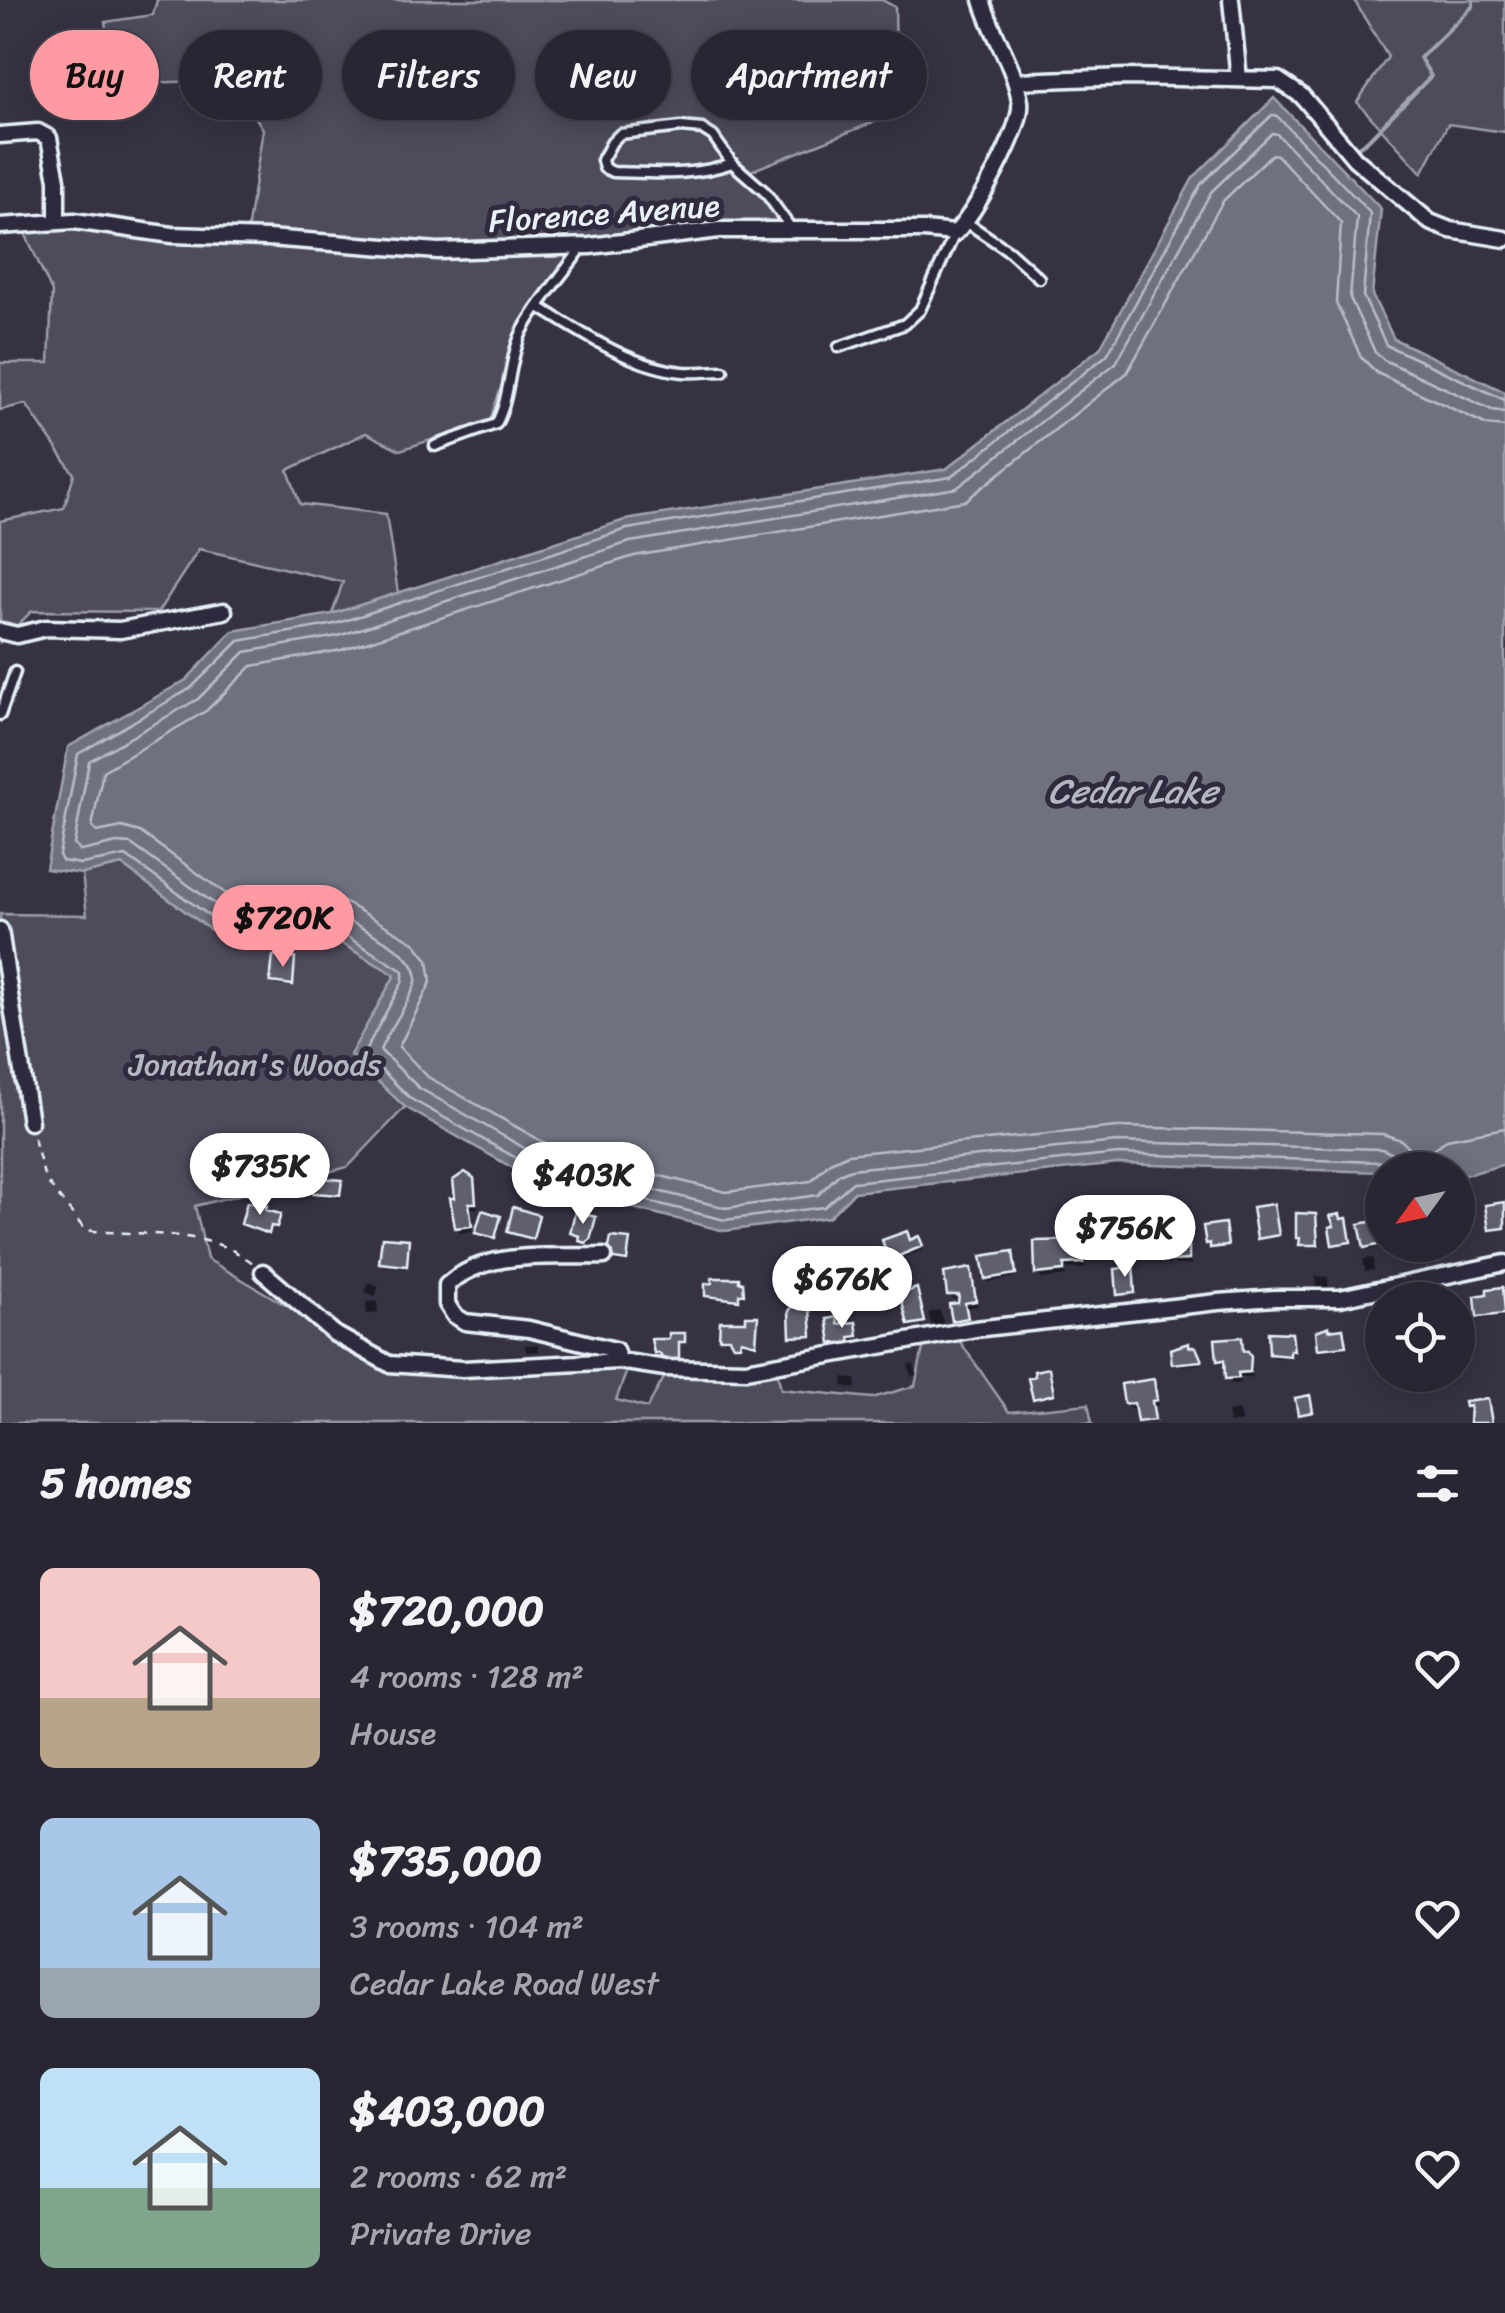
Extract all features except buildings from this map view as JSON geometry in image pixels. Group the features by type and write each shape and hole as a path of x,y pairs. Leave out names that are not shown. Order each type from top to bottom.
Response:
{"street":[{"path":"961,228 981,199 1022,108 1016,81 982,0"},
{"path":"1231,0 1240,79"},
{"path":"1016,81 1126,77 1278,80 1320,115 1350,153 1430,222 1450,230 1505,238"},
{"path":"0,135 38,132 49,138 57,180 57,222"},
{"name":"Florence Avenue","path":"0,226 57,222 172,235 268,238 438,252 583,246 719,230 961,228"},
{"path":"0,632 17,635 46,628 120,630 224,611"},
{"path":"0,930 30,1122"},
{"path":"604,1256 506,1259 468,1269 447,1285 445,1298 450,1310 465,1322 529,1329 616,1350 619,1361"},
{"path":"264,1272 336,1334 388,1364 463,1369 619,1361 665,1368 746,1370 994,1326 1218,1302 1340,1298 1505,1264"}],"lane":[{"path":"732,163 715,170 683,173 613,172 604,168 602,160 620,134 681,127 702,130 713,136 732,163 765,192 793,231"},
{"path":"839,347 905,324 920,310 961,228 1009,252 1039,278"},
{"path":"435,446 496,424 504,411 522,331 583,246"},
{"path":"539,307 646,364 684,372 723,371"},
{"path":"0,715 15,672"}],"path":[{"path":"30,1122 45,1179 85,1230 186,1237 222,1246 264,1272"}],"green space":[{"path":"157,0 882,0 895,7 895,30 691,30 691,120 879,120 748,172 793,229 584,247 518,335 490,421 400,450 366,433 288,470 300,504 386,514 398,593 332,614 343,582 199,549 158,612 32,611 0,642 0,521 64,508 74,474 26,404 0,410 0,363 49,363 52,292 20,222 246,239 263,129 257,120 322,120 322,30 179,30 179,82 159,82 159,30 106,30 105,22 153,15"},
{"path":"1354,0 1505,0 1505,132 1448,124 1422,173 1357,102 1388,57"},
{"name":"Jonathan's Woods","path":"122,865 211,930 325,934 378,965 384,964 395,975 351,1055 405,1107 348,1167 195,1206 207,1259 335,1334 398,1362 629,1365 616,1400 647,1408 669,1369 776,1367 781,1389 872,1398 915,1386 925,1339 954,1333 1009,1412 1088,1404 1092,1423 0,1423 0,914 87,915 82,874"}],"water":[{"name":"Cedar Lake","path":"1274,98 1381,209 1372,295 1394,339 1505,392 1505,1164 1475,1173 1475,1152 1365,1152 1365,1171 1118,1164 854,1192 829,1217 725,1231 545,1186 405,1107 350,1055 395,975 325,934 211,930 122,865 82,874 46,869 68,747 186,680 233,631 332,614 625,520 946,469 1100,348 1193,178"}],"waterway":[{"path":"1352,151 1367,141 1431,76 1420,58 1473,6 1473,0"}]}
